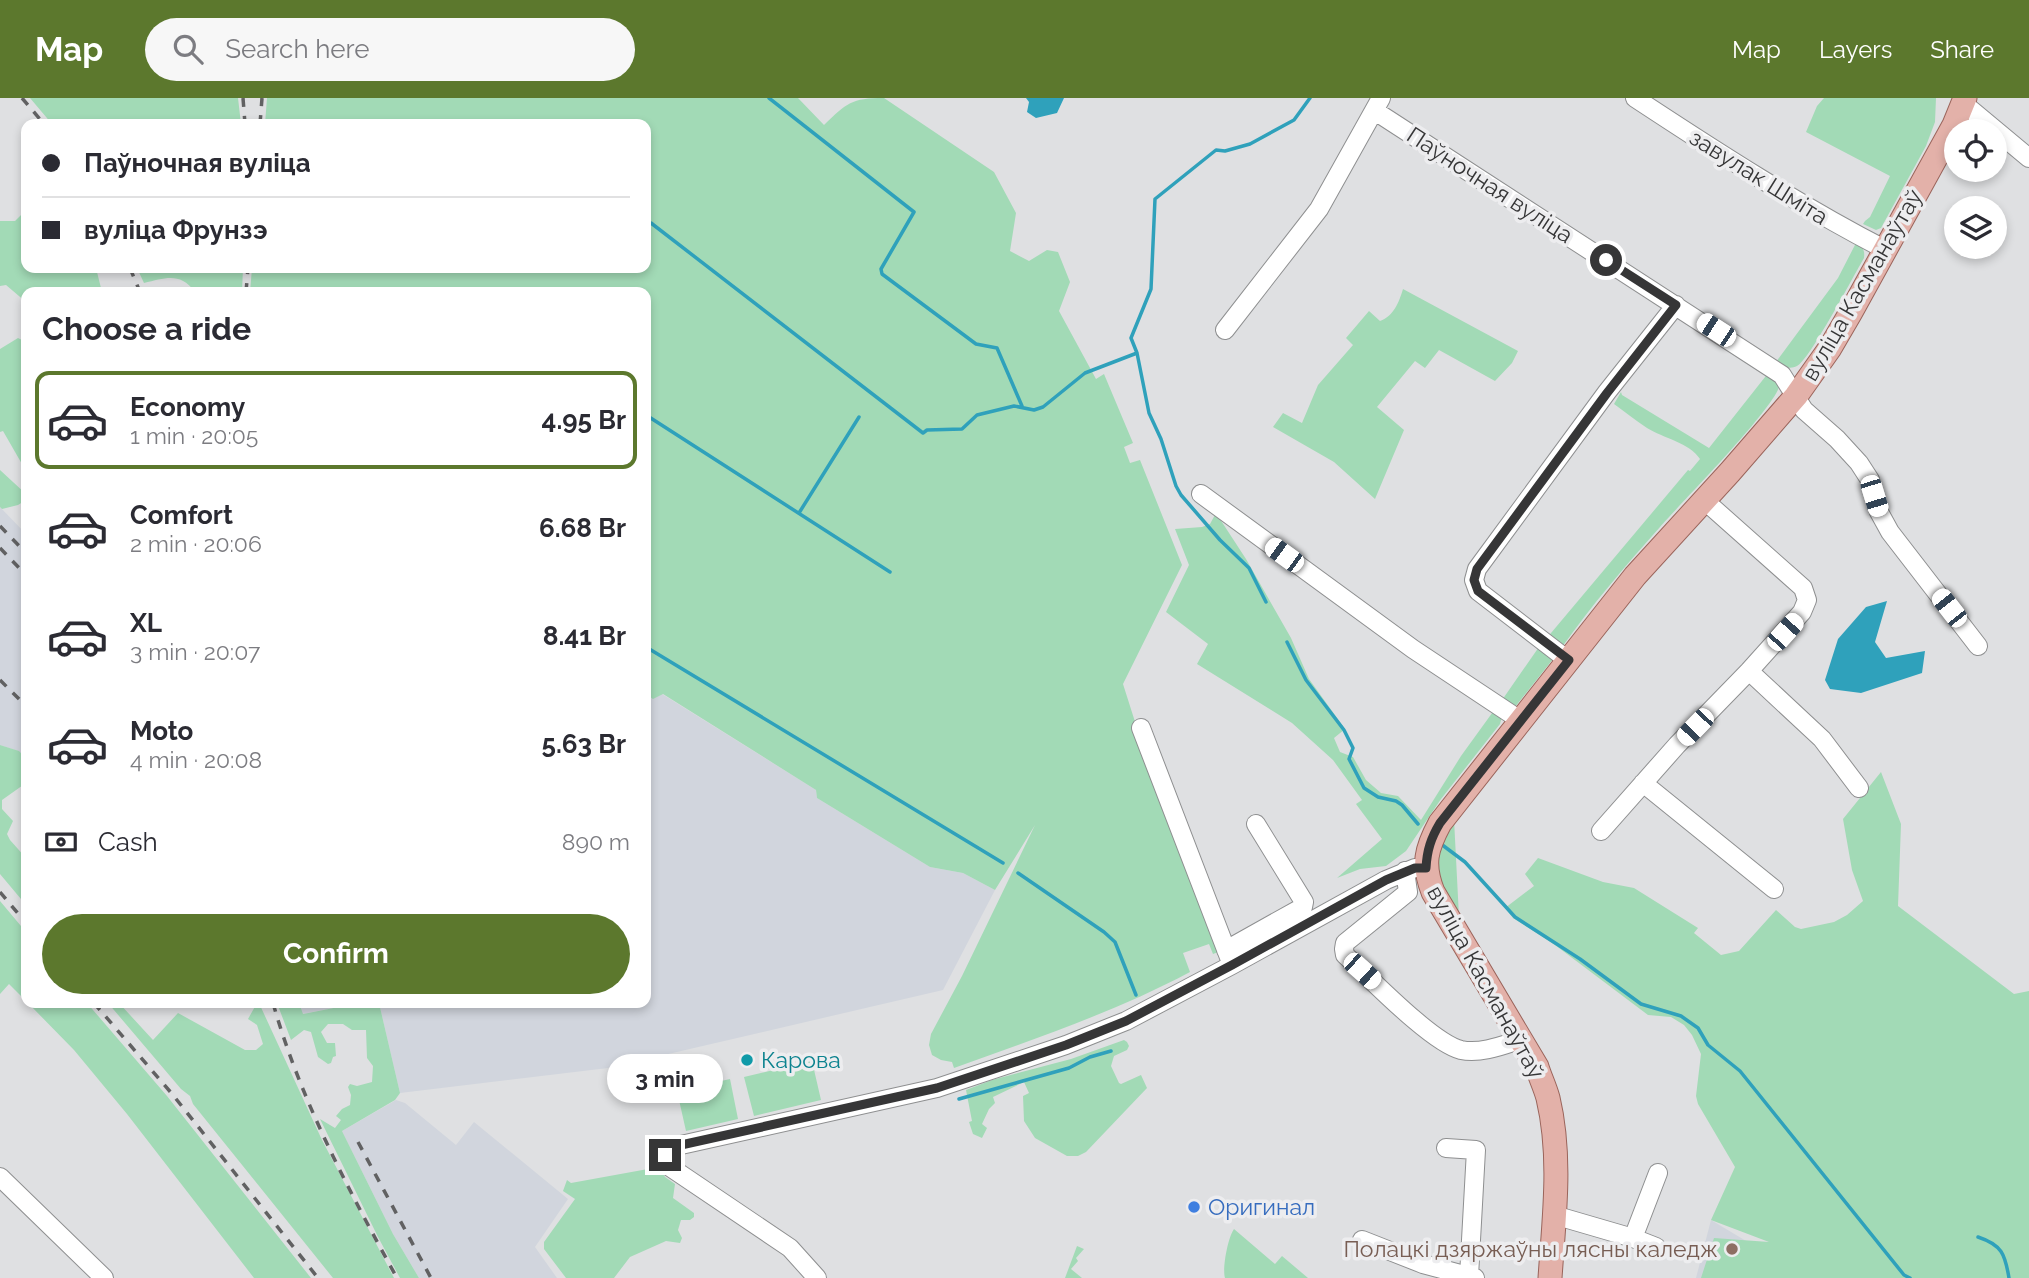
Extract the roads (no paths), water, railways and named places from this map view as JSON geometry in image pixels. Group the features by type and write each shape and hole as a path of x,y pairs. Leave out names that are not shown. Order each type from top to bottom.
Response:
{"main road":[{"name":"вуліца Касманаўтаў","path":"1550,1278 1556,1159 1548,1095 1536,1067 1433,892 1416,870 1440,823 1635,576 1796,396 1830,348 1886,250 1954,125 1964,100"}],"street":[{"name":"завулак Шміта","path":"1635,98 1761,180 1837,225 1886,250"},
{"path":"1964,100 2029,158"},
{"path":"1225,330 1319,209 1378,105"},
{"name":"Паўночная вуліца","path":"1378,105 1775,369 1796,396"},
{"path":"1569,660 1478,591 1474,580 1477,569 1607,393 1676,305"},
{"name":"вуліца Касманаўтаў","path":"1796,396 1804,410 1838,439 1859,463 1870,480 1879,512 1890,533 1978,646"},
{"path":"1201,495 1413,649 1520,720"},
{"path":"1601,831 1677,745 1802,612 1807,600 1803,588 1704,500"},
{"path":"1749,671 1822,739 1859,788"},
{"path":"1141,728 1229,958"},
{"path":"1643,783 1774,889"},
{"path":"817,1278 790,1248 667,1166 665,1155 672,1147 947,1085 1066,1045 1126,1021 1229,958 1303,907 1304,901 1256,824"},
{"path":"1229,958 1386,880 1416,870"},
{"path":"1416,870 1408,892 1345,943 1345,955 1448,1045 1470,1051 1498,1047 1519,1040"},
{"path":"1362,1240 1423,1264 1472,1277 1476,1150 1446,1147"},
{"path":"1633,1238 1658,1173"},
{"path":"0,1177 104,1278"},
{"path":"1555,1214 1656,1247"}],"water":[{"path":"1026,98 1064,98 1057,113 1036,118 1027,112 1029,102"},
{"path":"1887,601 1875,642 1886,658 1925,651 1922,673 1861,693 1830,689 1825,680 1838,639 1866,607"}],"waterway":[{"path":"769,98 914,212 881,269 882,274 976,344 997,348 1022,406"},
{"path":"1266,602 1249,568 1220,540 1176,486 1161,439 1149,413 1137,353 1131,338 1151,289 1155,199 1216,150 1225,151 1250,144 1294,120 1310,98"},
{"path":"651,223 923,433 927,430 962,429 977,415 1014,406 1034,410 1043,407 1085,373 1137,353"},
{"path":"799,513 859,417"},
{"path":"651,418 890,572"},
{"path":"1287,642 1306,680 1344,730 1353,748 1349,759 1364,788 1378,797 1396,801 1418,824"},
{"path":"651,650 1003,863"},
{"path":"1441,844 1465,862 1515,917 1580,959 1641,1004 1681,1016 1698,1028 1708,1045 1740,1071 1904,1275 1910,1278"},
{"path":"1018,873 1115,942 1136,995"},
{"path":"959,1099 1069,1068 1090,1057 1111,1051"},
{"path":"1978,1237 1992,1243 2001,1252 2009,1278"}],"railway":[{"path":"22,98 40,119"},
{"path":"243,98 245,119"},
{"path":"260,119 262,98"},
{"path":"132,273 138,287"},
{"path":"246,287 248,273"},
{"path":"0,526 21,548"},
{"path":"0,548 21,570"},
{"path":"0,680 21,701"},
{"path":"0,892 21,917"},
{"path":"98,1008 173,1095 318,1278"},
{"path":"275,1008 311,1109 397,1278"},
{"path":"358,1142 431,1278"}],"place":[{"name":"Карова","path":"747,1060"},
{"name":"Оригинал","path":"1194,1207"},
{"name":"Полацкі дзяржаўны лясны каледж","path":"1732,1249"}]}
